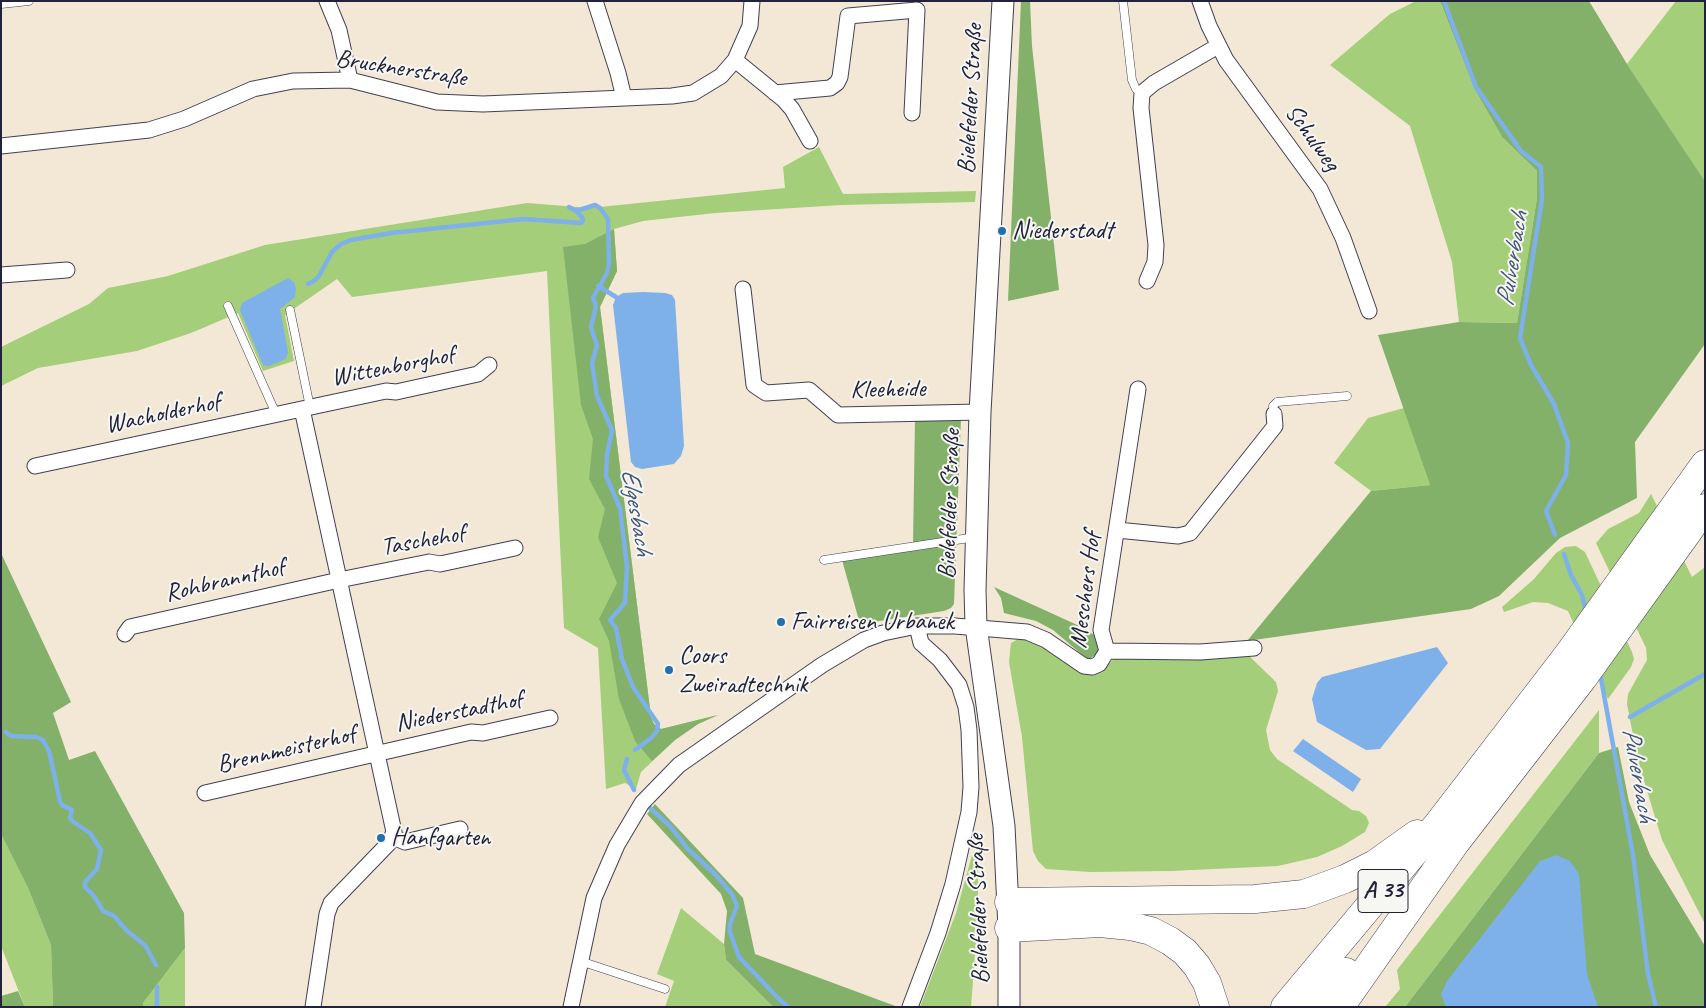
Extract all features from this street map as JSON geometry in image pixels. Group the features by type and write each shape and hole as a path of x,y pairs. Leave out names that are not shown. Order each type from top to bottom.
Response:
{"highway":[{"name":"A 33","path":"1285,1007 1420,846 1570,652 1705,464"},
{"name":"A 33","path":"1316,1007 1456,842 1583,678 1705,508"},
{"path":"1009,915 1304,894 1345,879 1376,864 1404,845 1424,828 1477,772"},
{"path":"1340,1007 1456,842"},
{"path":"1009,915 1130,926 1151,931 1185,952 1197,966 1207,982 1215,1007"}],"main road":[{"name":"Bielefelder Straße","path":"1003,1 980,412 976,538 976,626 1003,817 1009,915 1008,1007"}],"street":[{"path":"327,1 340,30 350,80"},
{"path":"595,1 624,98"},
{"name":"Brucknerstraße","path":"1,146 149,130 184,119 253,90 293,81 350,80 437,102 483,104 672,96 693,93 721,76 735,60 750,26 752,1"},
{"name":"Schulweg","path":"1200,1 1218,46 1226,60 1320,189 1343,238 1369,311"},
{"path":"776,92 830,88 837,83 840,77 848,16 917,10 912,113"},
{"path":"1147,281 1155,262 1156,245 1141,108 1142,93 1154,82 1218,46"},
{"path":"735,60 776,92 792,109 810,140"},
{"path":"1,275 67,270"},
{"name":"Kleeheide","path":"743,289 754,385 766,393 809,390 838,415 980,412"},
{"name":"Wittenborghof","path":"306,408 386,390 396,392 478,374 489,365"},
{"name":"Meschers Hof","path":"976,626 1012,630 1037,636 1084,666 1092,667 1099,664 1107,651 1101,630 1138,389"},
{"path":"306,408 339,580 394,832 393,837 330,903 311,1006"},
{"name":"Wacholderhof","path":"35,466 306,408"},
{"path":"1117,530 1178,536 1190,533 1275,426 1274,414"},
{"name":"Taschehof","path":"339,580 429,562 440,564 515,548"},
{"name":"Rohbrannthof","path":"125,634 130,627 339,580"},
{"path":"571,1007 587,921 604,872 635,814 659,783 697,751 849,648 883,633 917,626 976,626"},
{"name":"Bielefelder Straße","path":"910,1007 938,934 953,884 965,835 971,787 969,730 966,707 959,685 940,660 921,643 917,626"},
{"path":"1107,651 1200,652 1254,648"},
{"name":"Niederstadthof","path":"378,753 471,732 483,733 550,718"},
{"name":"Brennmeisterhof","path":"205,793 378,753"},
{"path":"393,837 405,842 460,829"}],"lane":[{"path":"1,4 29,1"},
{"path":"1123,1 1132,80 1136,89 1142,93"},
{"path":"228,306 276,414"},
{"path":"290,310 306,408"},
{"path":"1274,414 1274,406 1277,402 1347,396"},
{"path":"824,560 976,538"},
{"path":"580,961 665,989"}],"green space":[{"path":"1021,1 1030,1 1032,46 1059,290 1008,301"},
{"path":"1416,1 1440,1 1474,88 1502,137 1537,171 1537,198 1517,323 1459,322 1452,262 1410,126 1330,65 1390,14"},
{"path":"1440,1 1589,1 1627,64 1705,181 1705,344 1635,442 1637,498 1560,538 1499,596 1471,609 1247,641 1371,491 1430,485 1378,335 1459,322 1517,323 1537,198 1537,171 1502,137 1474,88"},
{"path":"1676,1 1705,1 1705,181 1627,64"},
{"path":"819,147 843,194 976,191 975,202 841,205 715,213 643,221 614,229 617,271 600,307 651,717 654,724 661,729 718,715 698,724 675,740 641,772 636,789 625,783 606,789 598,648 564,628 547,271 352,297 337,279 285,315 294,361 263,371 238,313 191,333 137,351 38,368 1,386 1,347 89,304 108,288 168,276 265,245 527,203 590,208 785,188 783,167"},
{"path":"614,229 617,271 600,307 651,717 654,724 661,729 718,715 698,724 675,740 652,761 635,741 619,699 609,641 599,619 617,583 598,537 605,509 589,479 593,439 581,405 563,247 585,244"},
{"path":"1404,408 1430,485 1371,491 1334,463 1368,418"},
{"path":"961,418 954,604 951,608 944,611 860,624 840,553 913,543 915,419"},
{"path":"1651,494 1692,577 1705,567 1705,924 1662,840 1638,761 1627,704 1628,694 1647,660 1646,648 1596,543 1608,529 1639,513"},
{"path":"1576,546 1585,552 1634,659 1631,667 1608,699 1568,611 1548,603 1533,602 1504,612 1502,607 1534,579 1556,553 1565,547"},
{"path":"1,553 71,702 53,713 69,760 95,751 184,913 185,948 143,1003 143,1007 53,1007 51,945 28,888 1,834"},
{"path":"994,587 1086,629 1094,635 1099,652 1091,658 1086,658 1053,630 1036,621 1004,613 1001,598"},
{"path":"1020,638 1045,647 1080,673 1088,675 1102,670 1117,656 1247,654 1276,682 1278,691 1266,730 1270,750 1277,759 1352,810 1359,811 1366,816 1369,823 1365,832 1342,846 1317,857 1278,866 1171,871 1090,872 1046,869 1038,861 1033,851 1022,737 1009,662 1011,643"},
{"path":"1599,710 1599,753 1405,1007 1385,1007 1400,989 1397,970"},
{"path":"1618,747 1629,802 1650,855 1705,946 1705,1007 1405,1007 1599,753"},
{"path":"655,804 743,898 755,954 898,1007 773,1007 726,960 724,944 727,911 721,894 647,814"},
{"path":"1,834 28,888 51,945 53,1007 25,1007 1,946"},
{"path":"972,855 978,856 978,915 971,1007 920,1007 956,913"},
{"path":"681,908 724,944 726,960 773,1007 665,1007 674,981 657,974"},
{"path":"185,948 185,1007 143,1007 143,1003"},
{"path":"18,991 25,1007 1,1007 1,996"}],"water":[{"path":"288,278 294,282 296,289 295,297 280,309 288,352 286,359 269,366 263,365 240,310 242,303"},
{"path":"623,293 665,293 672,295 675,300 684,446 681,456 674,464 642,469 635,467 631,462 613,305 616,297"},
{"path":"1437,647 1448,663 1380,749 1366,750 1317,722 1312,699 1317,683 1322,677"},
{"path":"1303,739 1361,779 1353,792 1293,751"},
{"path":"1557,855 1570,861 1579,874 1587,974 1598,1007 1446,1007 1441,994 1447,981 1540,861"}],"waterway":[{"name":"Pulverbach","path":"1444,1 1476,87 1521,151 1541,167 1542,199 1520,338 1531,365 1554,404 1568,443 1566,475 1546,511 1555,535"},
{"name":"Elgesbach","path":"569,207 576,211 595,205 600,208 608,219 609,264 607,273 593,298 596,306 591,327 597,346 592,363 597,396 612,430 607,455 606,476 620,508 627,567 625,603 610,620 616,628 622,659 633,687 658,724 657,731 651,738 635,750"},
{"path":"308,284 319,276 332,252 341,244 351,240 391,233 524,219 581,223 582,217 576,211"},
{"path":"598,286 616,297"},
{"name":"Pulverbach","path":"1564,554 1571,575 1582,595 1586,612"},
{"name":"Pulverbach","path":"1600,673 1633,855 1648,974 1656,1007"},
{"path":"1630,717 1705,674"},
{"path":"6,732 11,736 36,737 43,740 49,751 62,805 72,810 70,817 72,821 90,833 101,850 97,869 85,882 85,887 94,896 103,911 114,916 127,931 145,945 156,965"},
{"name":"Elgesbach","path":"627,759 624,770 634,790"},
{"name":"Elgesbach","path":"650,808 670,826 688,849 715,874 732,894 737,906 730,924 730,932 739,957 788,1007"},
{"path":"157,987 157,1007"}],"place":[{"name":"Niederstadt","path":"1002,231"},
{"name":"Fairreisen Urbanek","path":"781,622"},
{"name":"Coors Zweiradtechnik","path":"669,670"},
{"name":"Hanfgarten","path":"381,838"}]}
